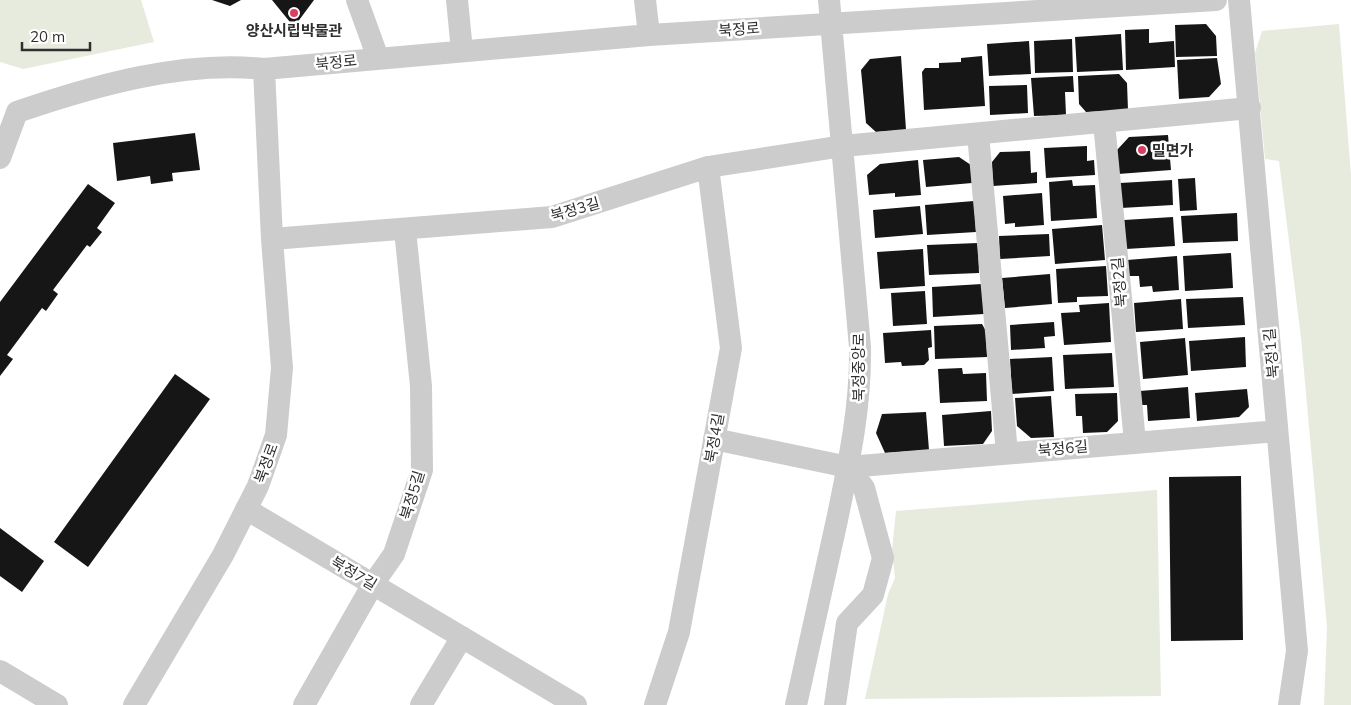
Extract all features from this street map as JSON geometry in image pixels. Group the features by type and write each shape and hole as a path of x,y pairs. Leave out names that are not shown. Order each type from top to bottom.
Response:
{"street":[{"path":"357,0 378,58"},
{"path":"457,0 462,51"},
{"path":"645,0 649,35"},
{"name":"북정중앙로","path":"796,705 848,466 857,415 860,378 860,347 829,0"},
{"name":"북정로","path":"0,158 17,112 84,89 162,74 233,66 264,69 649,35 832,24 1027,6 1216,0"},
{"name":"북정1길","path":"1239,0 1297,651 1289,705"},
{"name":"북정로","path":"134,705 223,555 258,486 276,435 282,368 272,239 264,69"},
{"path":"843,146 1250,108"},
{"name":"북정2길","path":"1104,123 1134,442"},
{"path":"978,134 1007,453"},
{"name":"북정3길","path":"272,239 552,217 708,167 843,146"},
{"name":"북정4길","path":"655,705 679,632 731,348 708,167"},
{"name":"북정5길","path":"304,705 373,584 394,554 422,470 421,386 405,230"},
{"name":"북정6길","path":"714,440 848,466 1277,431"},
{"path":"835,705 847,623 873,595 884,558 864,488 848,466"},
{"name":"북정7길","path":"246,509 462,637 545,697 576,705"},
{"path":"422,705 462,637"},
{"path":"0,671 57,705"}],"shaded area":[{"path":"0,0 141,0 154,42 23,69 0,62"},
{"path":"1339,24 1351,175 1351,705 1324,705 1327,627 1301,338 1279,161 1265,159 1255,53 1262,31"},
{"path":"1157,490 1161,696 865,699 888,594 895,578 892,550 896,511"}],"building":[{"name":"양산시립박물관","path":"212,0 241,0 230,6"},
{"name":"양산시립박물관","path":"272,0 314,0 294,27"},
{"path":"1206,24 1216,36 1217,56 1176,57 1175,25"},
{"path":"1149,29 1149,43 1174,41 1175,67 1126,70 1125,30"},
{"path":"1121,34 1123,70 1077,72 1075,37"},
{"path":"1072,39 1073,72 1035,73 1034,41"},
{"path":"1029,41 1031,74 989,76 987,44"},
{"path":"901,56 906,130 876,132 866,123 861,70 870,59"},
{"path":"982,56 985,106 924,110 922,72 925,68 939,68 939,63 961,62 961,58"},
{"path":"1217,58 1221,84 1209,97 1179,99 1177,60"},
{"path":"1119,74 1127,83 1128,110 1086,112 1079,104 1078,76"},
{"path":"1073,76 1074,92 1065,92 1066,115 1034,116 1031,78"},
{"path":"1027,85 1028,113 990,115 989,86"},
{"path":"195,133 200,170 172,173 173,181 151,184 150,176 117,181 113,143"},
{"path":"1168,135 1171,170 1118,174 1117,150 1129,137"},
{"path":"1087,146 1087,161 1094,160 1095,175 1046,178 1044,148"},
{"path":"1030,151 1031,173 1037,172 1037,183 993,186 992,162 1000,152"},
{"path":"959,157 971,165 972,183 926,187 923,160"},
{"path":"918,160 921,195 895,197 895,193 869,195 867,175 880,164"},
{"path":"1195,178 1197,210 1180,211 1178,179"},
{"path":"1072,180 1073,186 1095,185 1097,218 1051,221 1049,182"},
{"path":"1172,180 1173,205 1121,208 1120,183"},
{"path":"88,184 115,203 97,228 102,232 90,247 87,245 53,290 58,294 46,311 42,308 7,355 13,359 0,376 0,302"},
{"path":"1042,193 1044,225 1015,227 1015,223 1005,224 1003,196"},
{"path":"974,201 976,232 927,235 925,205"},
{"path":"920,206 923,234 875,238 873,210"},
{"path":"1237,213 1238,241 1183,243 1181,216"},
{"path":"1173,217 1175,246 1126,249 1124,220"},
{"path":"1102,225 1105,260 1055,264 1052,229"},
{"path":"1049,234 1050,256 1000,259 999,236"},
{"path":"978,243 979,273 929,275 927,245"},
{"path":"923,249 925,286 880,289 877,252"},
{"path":"1231,253 1233,288 1185,291 1183,256"},
{"path":"1177,256 1179,290 1153,292 1152,286 1140,287 1139,276 1128,276 1127,260"},
{"path":"1106,266 1108,296 1077,297 1077,302 1058,303 1056,269"},
{"path":"1050,274 1052,304 1005,308 1002,278"},
{"path":"982,284 984,314 933,317 932,287"},
{"path":"925,291 927,324 893,326 891,293"},
{"path":"1243,297 1245,325 1188,328 1186,299"},
{"path":"1181,299 1183,329 1136,332 1134,303"},
{"path":"1109,303 1111,342 1064,345 1061,313 1080,312 1079,305"},
{"path":"1054,322 1055,336 1044,337 1045,348 1011,350 1010,325"},
{"path":"982,324 986,331 987,357 935,359 934,326"},
{"path":"931,330 932,347 928,348 929,360 924,365 902,366 901,362 885,363 883,333"},
{"path":"1245,337 1246,367 1191,371 1189,341"},
{"path":"1185,338 1188,375 1143,379 1140,342"},
{"path":"1112,353 1114,387 1065,389 1063,355"},
{"path":"1052,357 1054,391 1012,394 1010,359"},
{"path":"962,368 963,374 986,373 987,401 940,403 938,369"},
{"path":"175,374 210,399 88,567 54,542"},
{"path":"1188,387 1190,418 1148,421 1147,405 1141,405 1140,391"},
{"path":"1247,389 1249,407 1239,417 1197,421 1195,393"},
{"path":"1117,393 1118,421 1107,432 1083,433 1082,416 1076,416 1075,394"},
{"path":"1051,396 1054,437 1031,438 1017,426 1015,398"},
{"path":"991,411 992,431 983,444 944,446 942,415"},
{"path":"926,412 929,450 885,453 876,433 882,414"},
{"path":"1241,476 1243,640 1171,641 1169,477"},
{"path":"0,528 44,561 22,592 0,576"}],"place":[{"name":"양산시립박물관","path":"294,13"},
{"name":"밀면가","path":"1142,150"}]}
